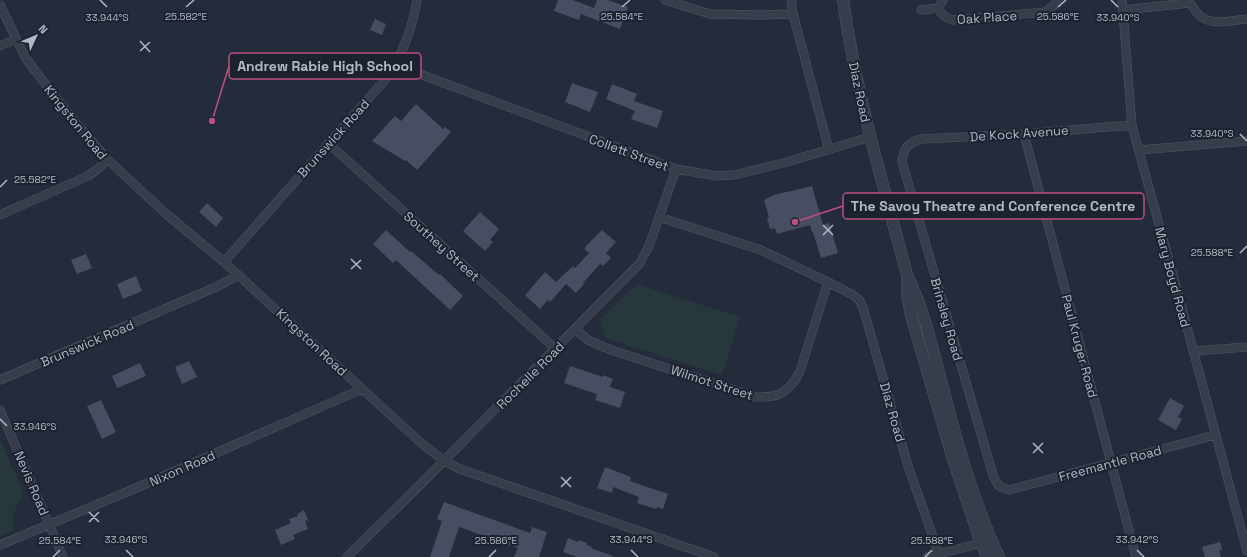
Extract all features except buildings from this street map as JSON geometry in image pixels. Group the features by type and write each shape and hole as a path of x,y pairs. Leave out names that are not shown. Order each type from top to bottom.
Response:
{"street":[{"name":"Brunswick Road","path":"224,262 384,81 395,65 410,33 417,0"},
{"path":"665,0 710,14 793,14"},
{"path":"790,0 829,150"},
{"name":"Diaz Road","path":"843,0 854,67 870,137 907,275 907,294 911,315 952,456 986,542 987,557"},
{"name":"Oak Place","path":"938,8 943,0"},
{"name":"Oak Place","path":"938,8 944,16 953,20 1046,12 1060,0"},
{"name":"Mary Boyd Road","path":"1122,0 1132,126 1247,551"},
{"path":"1123,10 1191,1 1200,16 1206,20 1247,19"},
{"name":"Kingston Road","path":"0,5 25,57 75,122 106,159 165,213 224,262 420,442 444,461 460,469 714,557"},
{"name":"Oak Place","path":"921,10 938,8"},
{"path":"0,46 16,39"},
{"name":"Collett Street","path":"395,65 676,169 705,175 734,175 787,162 870,137"},
{"name":"De Kock Avenue","path":"908,145 915,140 922,139 1024,134 1132,126"},
{"name":"Paul Kruger Road","path":"1024,134 1136,557"},
{"path":"1139,150 1247,141"},
{"name":"Southey Street","path":"328,143 556,349"},
{"name":"Brinsley Road","path":"908,145 904,151 902,162 989,461 998,485 1005,489"},
{"path":"0,215 88,176 99,168 106,159"},
{"name":"Rochelle Road","path":"347,557 556,349 640,263 649,246 676,169"},
{"path":"659,217 760,250 828,282"},
{"name":"Brunswick Road","path":"0,380 216,287 238,275"},
{"name":"Diaz Road","path":"828,282 856,298 863,305 908,466 940,556"},
{"name":"Wilmot Street","path":"575,329 588,340 611,350 756,397 768,398 786,390 794,383 800,371 828,282"},
{"path":"1193,351 1247,347"},
{"name":"Nixon Road","path":"0,545 141,486 362,389"},
{"name":"Nevis Road","path":"0,410 63,557"},
{"name":"Freemantle Road","path":"1005,489 1009,490 1215,435"},
{"path":"927,557 940,556 986,542"},
{"name":"Diaz Road","path":"986,542 999,557"}],"shaded area":[{"path":"637,284 740,317 722,375 605,338 600,319"},
{"path":"0,439 23,492 13,518 14,530 0,536"}],"place":[{"name":"Andrew Rabie High School","path":"212,121"},
{"name":"The Savoy Theatre and Conference Centre","path":"795,222"}]}
